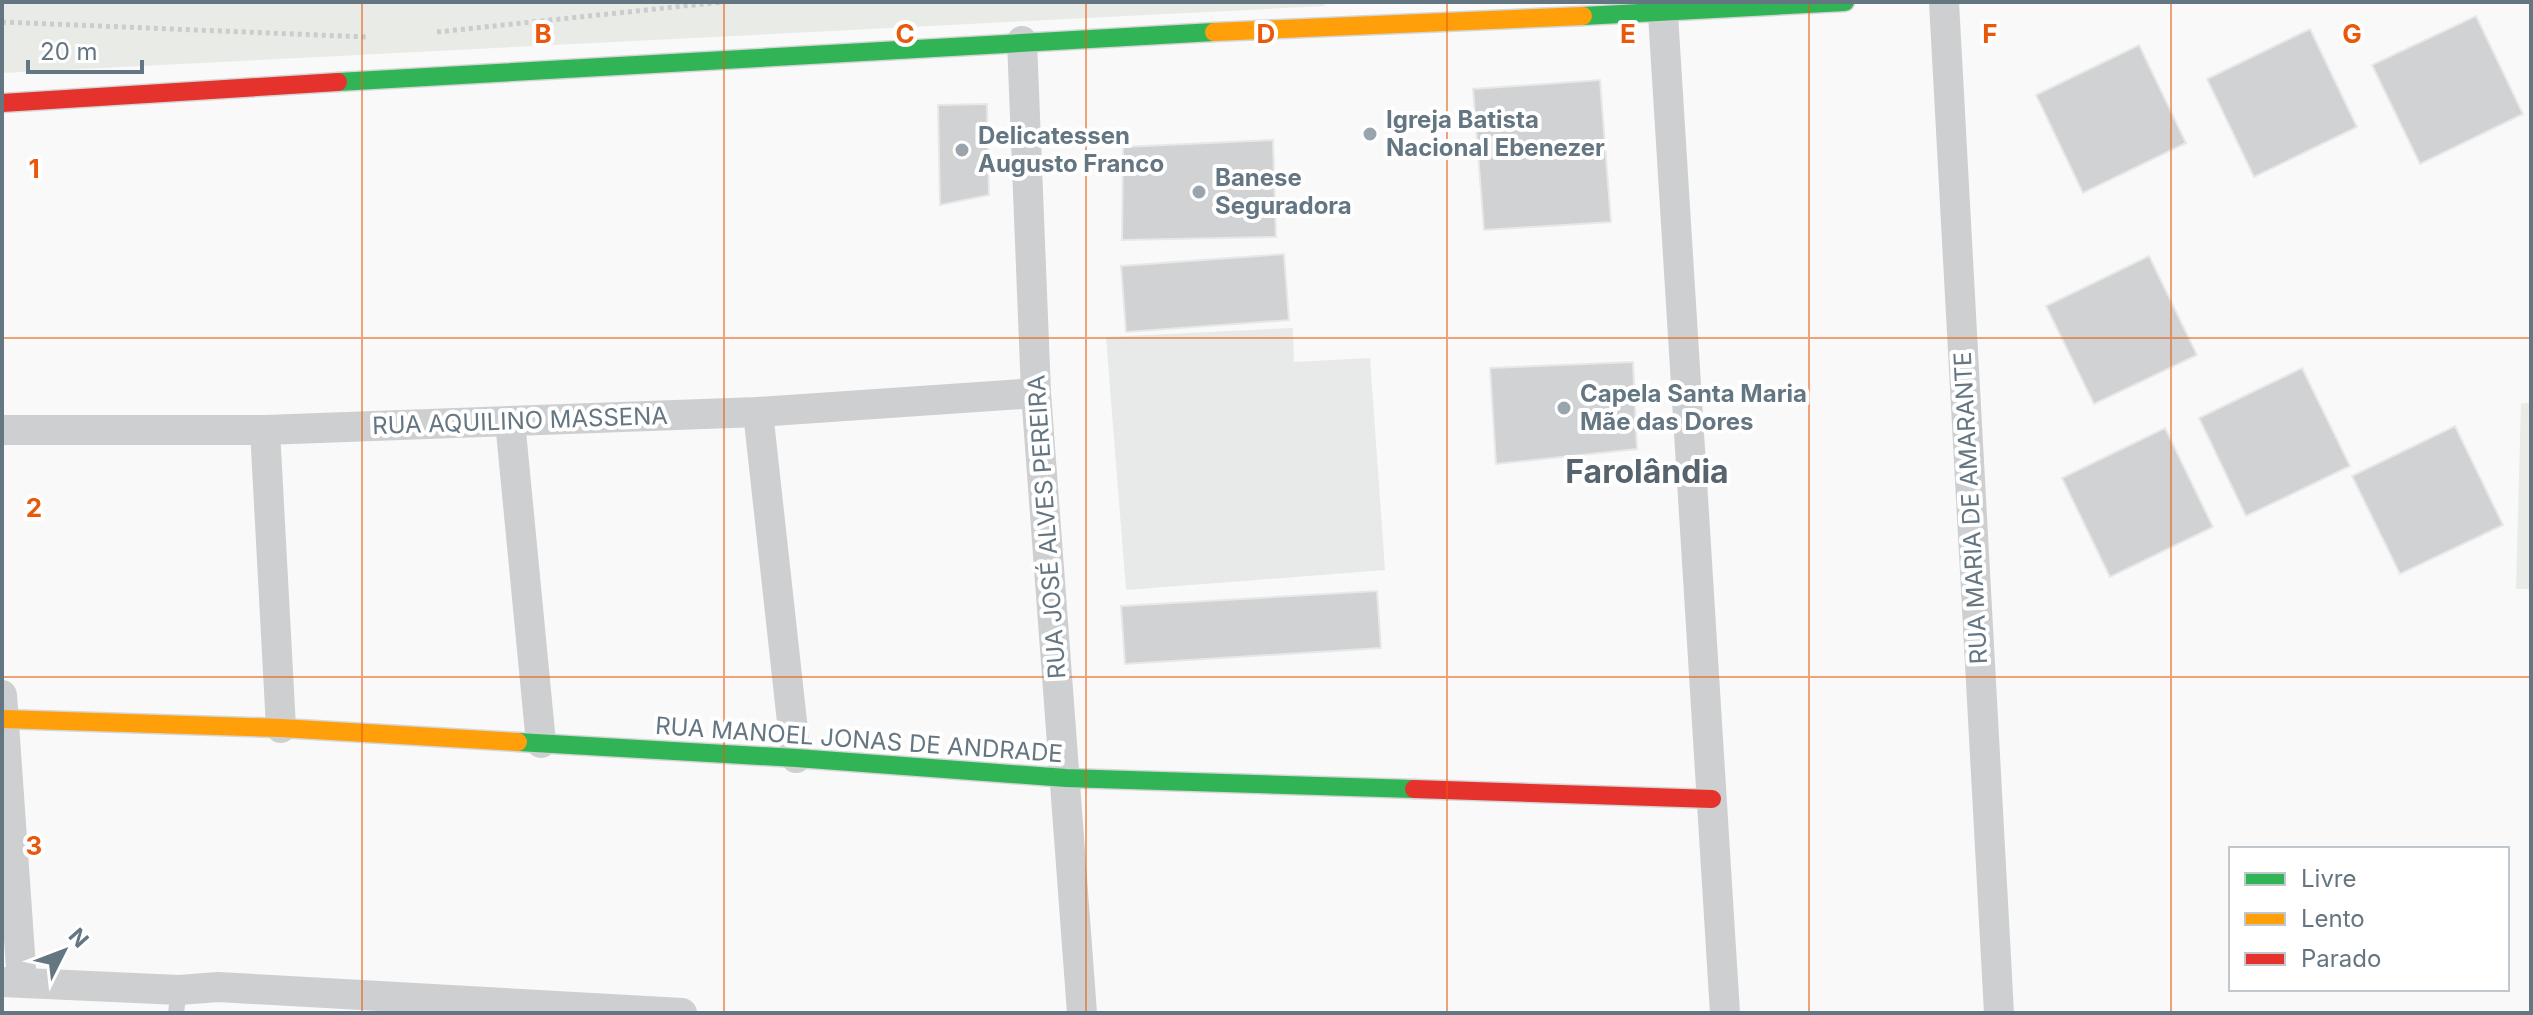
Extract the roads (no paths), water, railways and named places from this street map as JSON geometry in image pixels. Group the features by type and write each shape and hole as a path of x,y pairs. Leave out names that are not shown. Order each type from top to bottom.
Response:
{"main road":[{"path":"1382,2 1384,23"},
{"path":"2,103 1022,41 1384,23 1663,14 1845,2"},
{"name":"RUA MANOEL JONAS DE ANDRADE","path":"3,719 281,728 796,758 1066,778 1712,799"}],"street":[{"name":"RUA MARIA DE AMARANTE","path":"1944,2 1999,1013"},
{"path":"1663,14 1725,1013"},
{"name":"RUA JOSÉ ALVES PEREIRA","path":"1022,41 1036,393 1082,1013"},
{"name":"RUA AQUILINO MASSENA","path":"2,430 265,430 758,412 1036,393"},
{"path":"758,412 796,758"},
{"path":"510,421 541,743"},
{"path":"265,430 281,728"},
{"path":"2,695 12,982 178,1002 218,987 682,1013"}],"place":[{"name":"Igreja Batista Nacional Ebenezer","path":"1370,134"},
{"name":"Delicatessen Augusto Franco","path":"962,150"},
{"name":"Banese Seguradora","path":"1199,192"},
{"name":"Capela Santa Maria Mãe das Dores","path":"1564,408"}],"district":[{"name":"Farolândia","path":"1647,472"}]}
